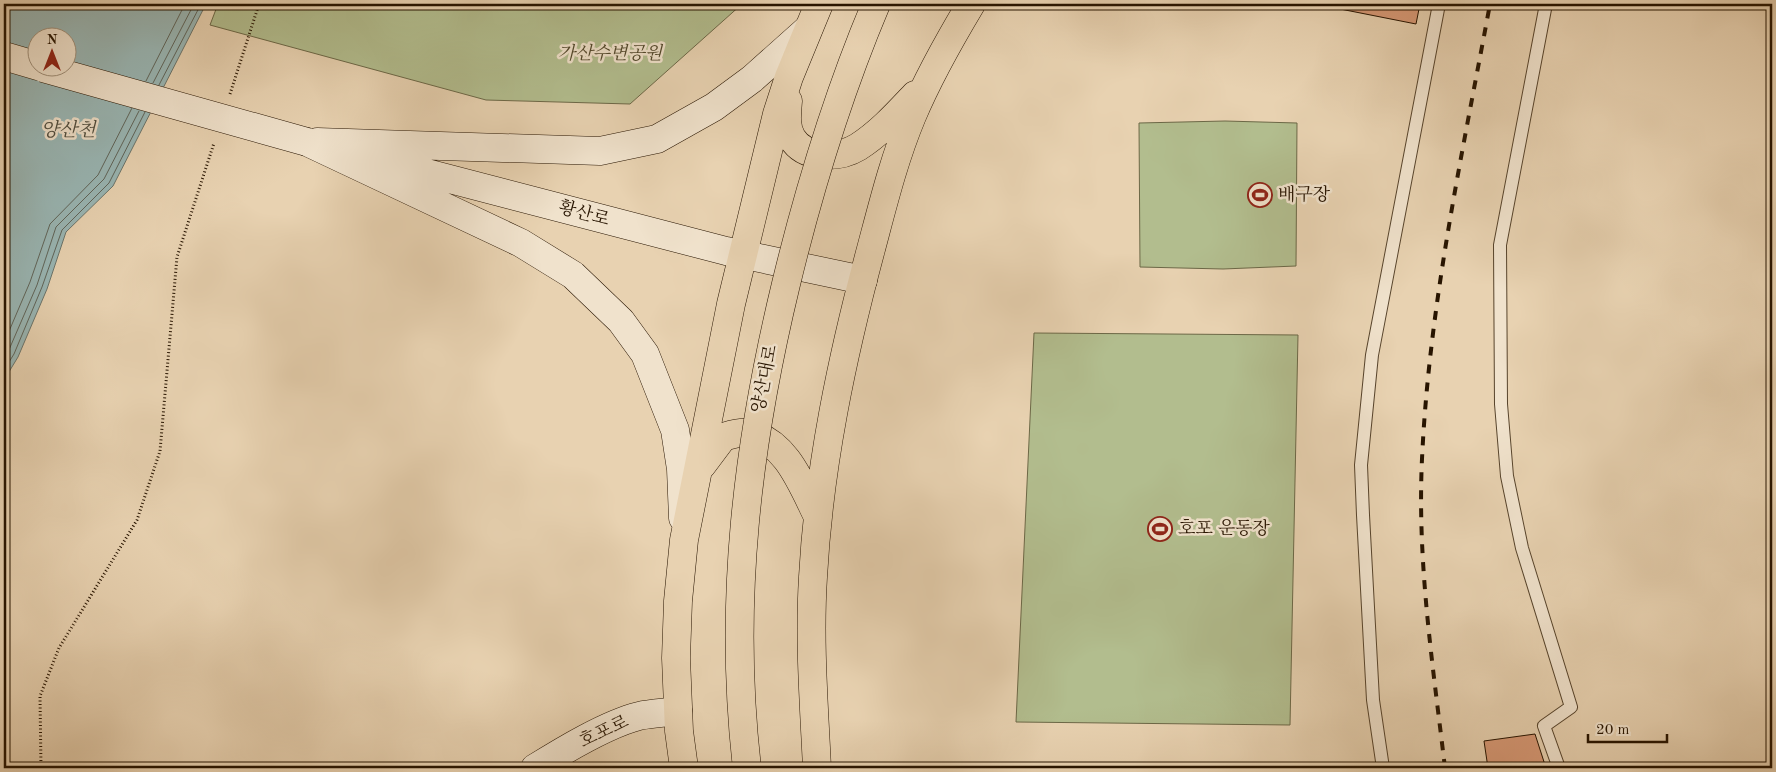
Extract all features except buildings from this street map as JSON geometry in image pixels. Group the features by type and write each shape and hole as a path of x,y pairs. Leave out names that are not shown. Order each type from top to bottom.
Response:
{"main road":[{"path":"684,768 678,711 676,658 678,601 684,540 731,304 777,114 789,77 819,4"},
{"name":"양산대로","path":"747,768 742,729 739,592 744,518 755,434 773,339 800,225 854,55 876,4"},
{"path":"817,768 813,681 813,580 818,516 829,435 863,280 893,169 912,116 971,4"},
{"path":"307,142 600,151 657,139 714,108 808,29"},
{"path":"4,56 28,63"},
{"path":"789,77 787,124 792,139 803,150 831,156 857,148 884,127 934,72"},
{"path":"78,78 307,142 521,242 573,274 621,321 645,354 675,430 681,469 684,540"},
{"name":"황산로","path":"307,142 743,255 863,280"},
{"path":"698,471 723,437 744,433 762,438 776,448 793,468 818,516"},
{"name":"호포로","path":"535,768 562,752 622,722 640,716 678,711"}],"lane":[{"path":"1383,768 1373,700 1362,515 1362,465 1372,355 1438,4"},
{"path":"1546,4 1500,245 1501,404 1507,476 1522,548 1571,707 1544,726 1559,768"}],"path":[{"path":"229,98 259,4"},
{"path":"41,768 40,696 59,648 137,520 160,451 176,257 216,135"}],"green space":[{"name":"가산수변공원","path":"218,4 742,4 630,104 486,100 210,25"},
{"path":"1225,121 1297,123 1296,266 1223,269 1140,267 1139,123"},
{"name":"호포 운동장","path":"1034,333 1298,335 1290,725 1016,722"}],"water":[{"name":"양산천","path":"4,4 206,4 113,186 66,232 47,289 18,357 4,380"}],"railway":[{"path":"1445,768 1424,576 1421,498 1422,459 1426,402 1439,288 1490,4"}],"place":[{"name":"배구장","path":"1260,195"},
{"name":"호포 운동장","path":"1160,529"}]}
